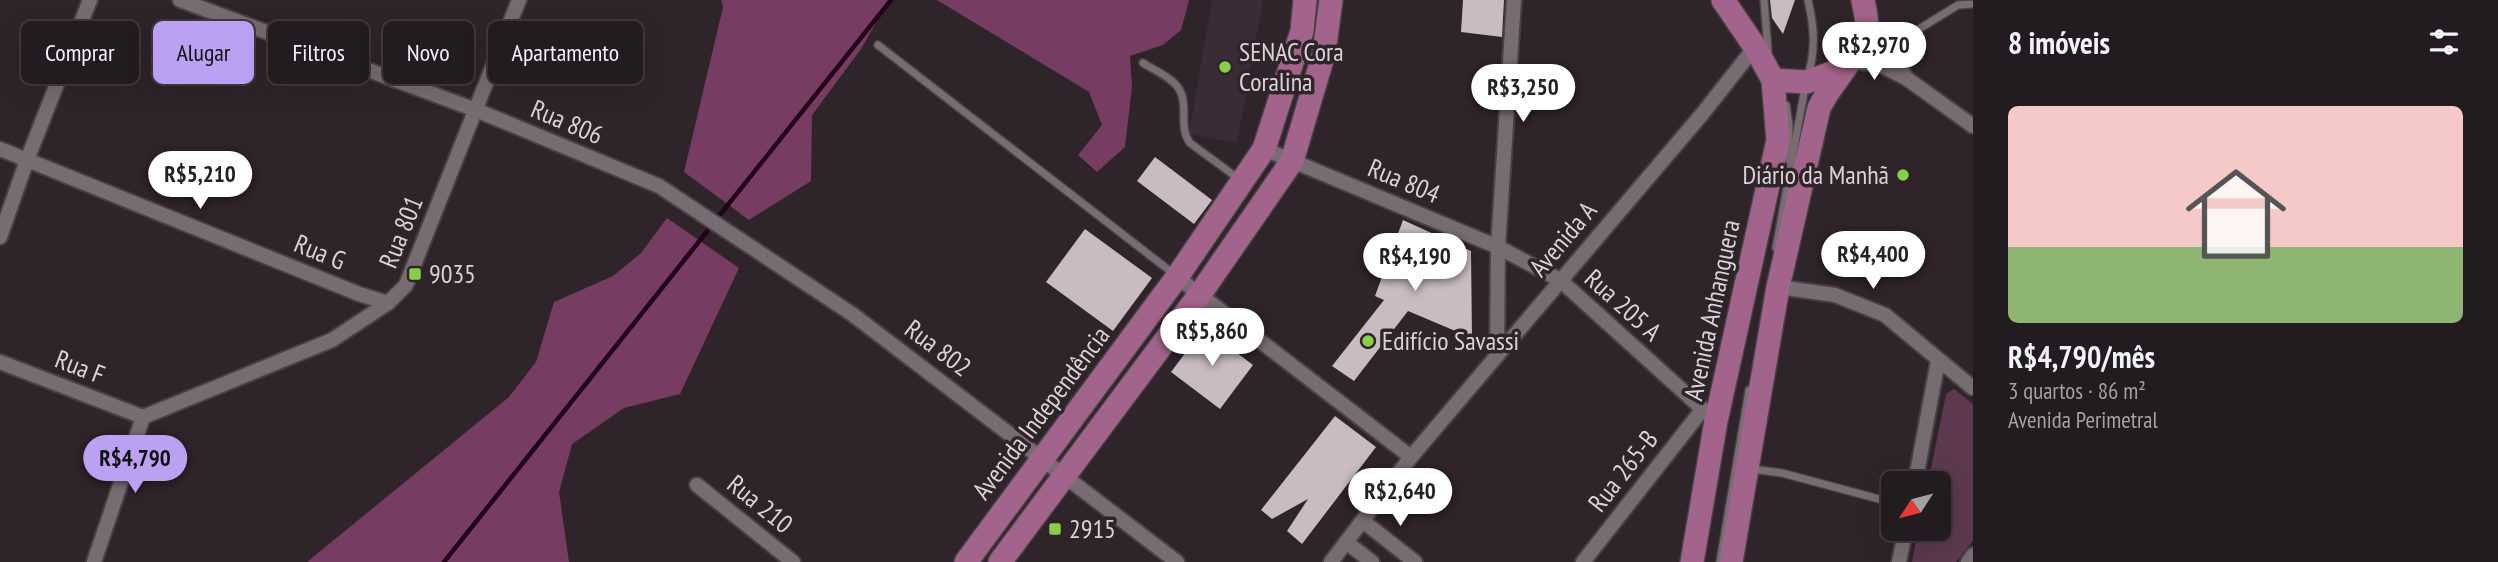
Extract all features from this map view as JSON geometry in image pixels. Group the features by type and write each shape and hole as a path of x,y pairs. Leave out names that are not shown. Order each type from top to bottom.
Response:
{"main road":[{"name":"Avenida Independência","path":"965,562 1177,277 1264,149 1302,31 1305,0"},
{"path":"999,562 1200,293 1292,161 1324,53 1331,0"},
{"name":"Avenida Anhanguera","path":"1692,562 1709,415 1778,140 1776,80 1723,0"},
{"path":"1731,562 1778,287 1819,108 1866,26 1863,0"},
{"path":"1776,80 1806,82 1845,66"}],"street":[{"path":"0,237 90,0"},
{"name":"Rua 806","path":"180,0 476,110 659,186"},
{"name":"Rua 801","path":"143,417 332,340 388,303 407,285 519,0"},
{"path":"1497,355 1498,247 1514,0"},
{"path":"1866,26 1888,48 1906,78"},
{"name":"Avenida A","path":"1331,562 1411,457 1703,113 1755,47"},
{"path":"1845,66 1878,64 1906,78 1973,126"},
{"name":"Rua G","path":"0,149 346,289 388,303"},
{"name":"Rua 804","path":"1264,149 1498,247 1560,281"},
{"name":"Rua 802","path":"659,186 852,314 1177,562"},
{"path":"1177,277 1411,457"},
{"name":"Rua 205 A","path":"1560,281 1709,415"},
{"path":"1778,287 1835,295 1885,315 1973,388"},
{"path":"1917,471 1938,361"},
{"name":"Rua F","path":"0,362 143,417"},
{"name":"Rua 265-B","path":"1583,562 1709,415"},
{"path":"94,562 143,417"},
{"name":"Rua 210","path":"697,485 793,562"},
{"path":"1363,521 1415,562"},
{"path":"1899,562 1903,541"},
{"path":"1346,542 1372,562"},
{"path":"1968,562 1973,555"}],"lane":[{"path":"1764,0 1765,39 1776,80 1784,93 1789,124 1789,178"},
{"path":"1774,259 1806,82 1813,61 1814,28 1808,0"},
{"path":"1888,48 1958,5 1973,4"},
{"path":"878,45 1177,277"},
{"path":"1143,63 1178,86 1182,94 1185,136 1190,143 1242,181"},
{"path":"1720,562 1751,380"},
{"path":"1747,469 1782,473 1881,500"}],"shaded area":[{"path":"721,0 893,0 888,2 861,49 812,115 811,181 749,220 684,172 723,7"},
{"path":"937,0 1189,0 1181,30 1163,45 1130,56 1132,87 1125,147 1097,172 1078,155 1102,125 1089,92"},
{"name":"SENAC Cora Coralina","path":"1212,0 1263,0 1237,143 1189,134"},
{"path":"667,218 739,268 680,394 624,408 572,444 559,492 569,562 307,562 509,397 536,362 554,302 613,276 641,253"},
{"path":"1954,389 1973,404 1973,541 1956,562 1912,562 1916,541 1951,541 1951,471 1930,471 1946,394"}],"building":[{"path":"1463,0 1504,0 1502,37 1461,32"},
{"path":"1770,0 1795,0 1783,34 1772,18"},
{"path":"1155,157 1212,200 1194,224 1137,181"},
{"path":"1403,220 1471,251 1472,338 1408,311 1354,381 1332,366 1384,300 1375,296"},
{"path":"1085,229 1152,278 1113,331 1046,282"},
{"path":"1204,328 1253,365 1220,409 1171,372"},
{"path":"1335,416 1376,447 1302,544 1287,531 1308,499 1272,519 1261,510"}],"waterway":[{"path":"719,216 891,0"},
{"path":"444,562 709,229"}],"place":[{"name":"SENAC Cora Coralina","path":"1225,67"},
{"name":"Diário da Manhã","path":"1903,175"},
{"name":"9035","path":"415,274"},
{"name":"Edifício Savassi","path":"1368,341"},
{"name":"2915","path":"1055,529"}]}
